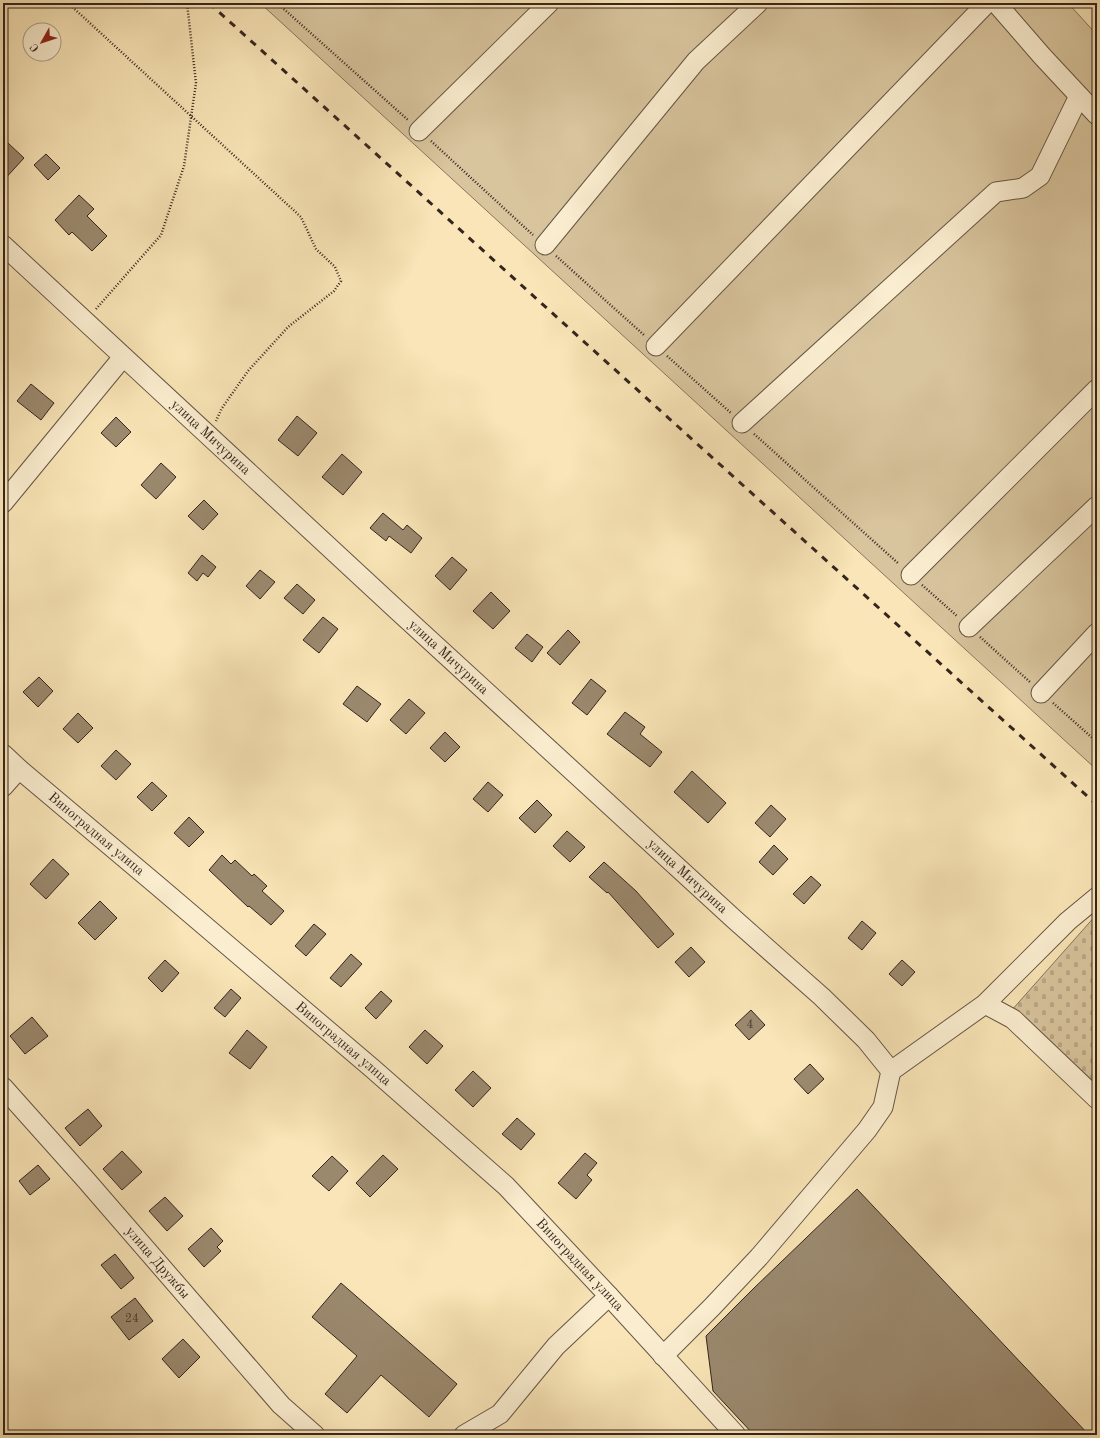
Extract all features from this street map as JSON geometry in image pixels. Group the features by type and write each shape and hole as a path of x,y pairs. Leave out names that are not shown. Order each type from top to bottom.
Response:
{"street":[{"path":"419,131 549,3"},
{"path":"545,245 696,61 758,3"},
{"path":"656,346 987,3"},
{"path":"996,3 1042,56 1097,115"},
{"path":"742,424 996,192 1023,188 1040,176 1079,96"},
{"name":"улица Мичурина","path":"3,245 712,899 822,997 866,1040 891,1071"},
{"path":"3,503 123,357"},
{"path":"911,575 1097,389"},
{"path":"969,627 1097,506"},
{"path":"1041,693 1097,633"},
{"name":"Виноградная улица","path":"3,754 378,1074 506,1186 736,1435"},
{"path":"3,787 19,769"},
{"path":"663,1356 759,1257 867,1130 883,1107 891,1071 985,1004 1068,921 1097,897"},
{"path":"985,1004 1013,1019 1097,1099"},
{"name":"улица Дружбы","path":"3,1087 91,1186 280,1405 315,1435"},
{"path":"464,1435 500,1414 556,1346 609,1296"}],"path":[{"path":"68,3 301,217 316,249 334,267 341,281 334,291 288,327 248,371 222,408 208,435"},
{"path":"85,322 161,235 184,166 196,83 186,3"},
{"path":"277,3 742,424 1097,742"}],"green space":[{"path":"260,3 1068,3 1097,35 1097,770"},
{"path":"1097,914 1097,1096 1011,1011"}],"building":[{"path":"8,143 24,158 3,181 3,149"},
{"path":"46,154 60,168 48,180 34,165"},
{"path":"79,195 94,209 87,216 107,236 92,251 72,232 69,235 55,220"},
{"path":"31,384 54,403 41,420 17,401"},
{"path":"297,416 317,433 298,456 278,440"},
{"path":"116,417 131,432 116,447 101,433"},
{"path":"342,454 362,472 343,495 322,477"},
{"path":"161,463 176,477 156,499 141,485"},
{"path":"204,500 218,514 203,530 188,516"},
{"path":"383,513 403,530 407,525 422,538 411,553 389,536 386,541 370,528"},
{"path":"202,555 216,567 208,577 203,573 197,581 188,573"},
{"path":"452,557 467,570 450,590 435,576"},
{"path":"260,570 275,582 260,599 246,586"},
{"path":"297,584 315,600 303,614 284,598"},
{"path":"491,592 510,611 493,629 473,611"},
{"path":"323,617 338,629 319,653 303,640"},
{"path":"568,630 580,642 560,665 547,653"},
{"path":"527,634 543,647 532,662 515,648"},
{"path":"39,677 53,691 38,707 23,692"},
{"path":"591,679 606,691 587,715 572,703"},
{"path":"357,686 381,704 367,722 343,704"},
{"path":"409,699 425,713 406,734 390,720"},
{"path":"625,712 645,727 640,734 662,752 650,767 607,734"},
{"path":"78,713 93,728 78,743 63,729"},
{"path":"445,732 460,747 445,762 430,748"},
{"path":"116,750 131,764 116,780 101,766"},
{"path":"692,771 726,803 708,823 674,792"},
{"path":"152,782 167,796 152,811 137,797"},
{"path":"488,782 503,795 488,812 473,799"},
{"path":"537,800 552,815 535,833 519,818"},
{"path":"771,805 786,819 770,837 755,823"},
{"path":"189,817 204,832 189,847 174,833"},
{"path":"567,831 585,847 570,862 553,846"},
{"path":"774,845 788,859 773,875 759,862"},
{"path":"222,855 231,864 235,860 252,876 254,874 267,886 262,891 284,911 271,925 249,906 248,907 209,870"},
{"path":"53,859 69,874 46,899 30,884"},
{"path":"604,862 636,891 674,934 658,948 608,892 607,893 589,877"},
{"path":"811,876 821,885 804,904 793,894"},
{"path":"100,901 117,918 95,940 78,923"},
{"path":"862,921 876,933 862,950 848,938"},
{"path":"314,924 326,934 306,956 295,946"},
{"path":"691,947 705,962 689,977 675,962"},
{"path":"351,954 362,964 341,987 330,978"},
{"path":"165,960 179,973 162,992 148,978"},
{"path":"902,960 915,972 902,986 889,974"},
{"path":"231,989 241,998 225,1017 214,1008"},
{"path":"381,991 392,1001 376,1019 365,1008"},
{"path":"751,1010 765,1025 749,1040 735,1025"},
{"path":"32,1017 48,1036 25,1054 10,1036"},
{"path":"247,1030 267,1047 250,1069 229,1053"},
{"path":"425,1030 443,1046 427,1064 409,1047"},
{"path":"810,1064 824,1079 808,1094 794,1079"},
{"path":"473,1071 491,1088 473,1107 455,1090"},
{"path":"88,1109 102,1126 80,1146 65,1128"},
{"path":"517,1118 535,1134 521,1150 502,1134"},
{"path":"122,1151 142,1172 122,1190 103,1169"},
{"path":"585,1153 597,1163 587,1175 592,1180 576,1199 558,1183"},
{"path":"383,1155 398,1169 370,1197 356,1183"},
{"path":"332,1156 348,1171 329,1191 312,1176"},
{"path":"38,1165 50,1179 30,1195 19,1181"},
{"path":"857,1189 1089,1435 754,1435 713,1391 706,1336"},
{"path":"165,1197 183,1216 167,1231 149,1211"},
{"path":"211,1228 223,1241 217,1247 221,1251 204,1267 188,1249"},
{"path":"115,1254 134,1278 121,1289 101,1265"},
{"path":"341,1283 457,1384 429,1417 381,1375 347,1413 325,1394 357,1356 312,1317"},
{"path":"135,1298 153,1321 129,1340 111,1317"},
{"path":"183,1339 200,1357 179,1378 162,1359"}],"railway":[{"path":"209,3 1097,805"}]}
